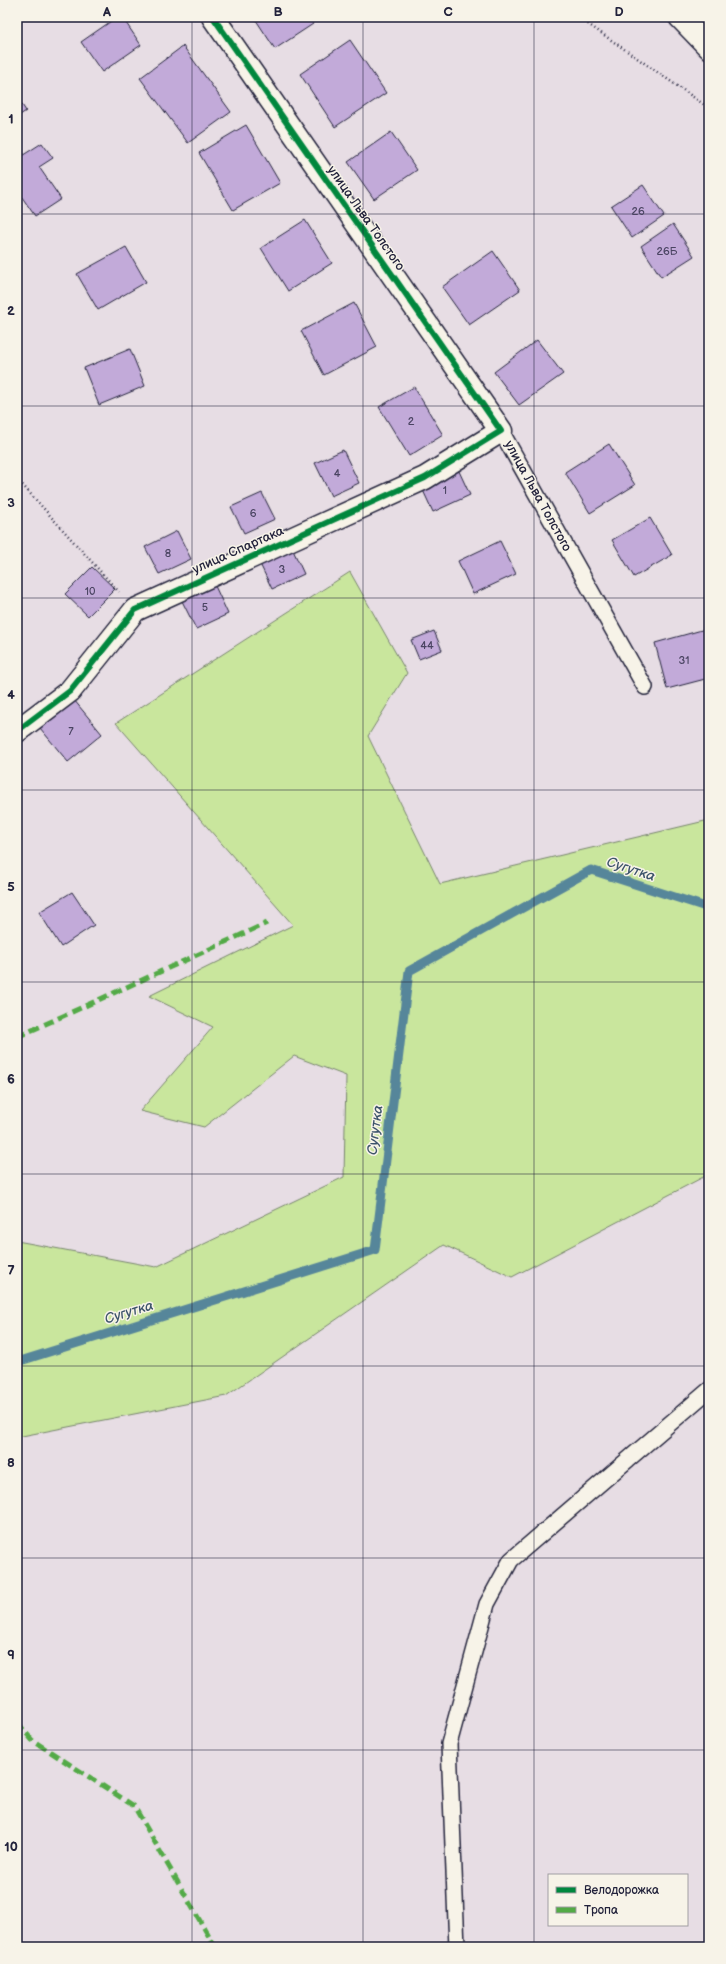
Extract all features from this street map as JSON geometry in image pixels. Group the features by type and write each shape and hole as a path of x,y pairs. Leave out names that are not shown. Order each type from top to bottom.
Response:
{"street":[{"name":"улица Льва Толстого","path":"213,17 501,431"},
{"path":"680,17 709,47"},
{"name":"улица Спартака","path":"17,732 70,691 135,610 425,478 501,431"}],"lane":[{"name":"улица Льва Толстого","path":"501,431 645,687"},
{"path":"457,1947 449,1744 487,1604 511,1560 709,1390"}],"path":[{"path":"578,17 709,108"},
{"path":"17,479 135,610"},
{"path":"703,1947 709,1939"}],"green space":[{"path":"350,572 407,673 368,736 440,884 709,820 709,1174 512,1277 444,1245 226,1396 17,1437 17,1241 156,1267 344,1177 346,1076 294,1056 204,1127 140,1111 213,1027 149,996 293,925 116,723"}],"building":[{"path":"117,17 122,17 141,45 102,72 81,42"},
{"path":"254,17 309,17 313,24 275,49"},
{"path":"350,40 386,93 335,127 300,74"},
{"path":"183,46 231,112 188,143 140,78"},
{"path":"17,97 26,111 17,117"},
{"path":"246,125 280,183 233,210 199,153"},
{"path":"391,132 417,170 374,199 348,162"},
{"path":"42,143 53,158 39,167 61,199 35,216 17,190 17,159"},
{"path":"643,185 664,216 632,238 611,206"},
{"path":"305,220 332,263 288,291 261,248"},
{"path":"673,224 694,256 661,277 641,246"},
{"path":"126,247 146,282 98,310 77,274"},
{"path":"493,251 520,290 469,325 442,287"},
{"path":"354,303 377,347 324,375 301,331"},
{"path":"537,340 563,374 519,405 494,372"},
{"path":"130,349 145,386 99,405 84,368"},
{"path":"414,387 443,435 409,456 379,407"},
{"path":"609,444 635,485 590,513 565,472"},
{"path":"343,450 359,483 331,496 315,463"},
{"path":"458,469 470,495 433,512 421,486"},
{"path":"262,493 275,519 244,533 231,507"},
{"path":"650,518 672,555 634,577 612,540"},
{"path":"177,531 191,559 159,574 145,547"},
{"path":"500,541 516,574 473,594 458,561"},
{"path":"292,548 304,574 272,589 260,564"},
{"path":"92,567 115,589 88,616 65,594"},
{"path":"215,586 228,614 196,629 182,601"},
{"path":"709,628 709,678 667,689 655,643"},
{"path":"434,631 442,650 419,659 411,640"},
{"path":"74,700 102,734 68,762 40,728"},
{"path":"72,892 94,925 61,947 39,912"}],"waterway":[{"name":"Сугутка","path":"17,1362 375,1250 409,971 591,870 709,908"}],"marked path":[{"path":"17,1037 267,923"},
{"path":"17,1722 32,1740 134,1806 215,1947"}],"cycle path":[{"path":"17,731 70,691 135,610 425,478 501,431 213,17"}]}
